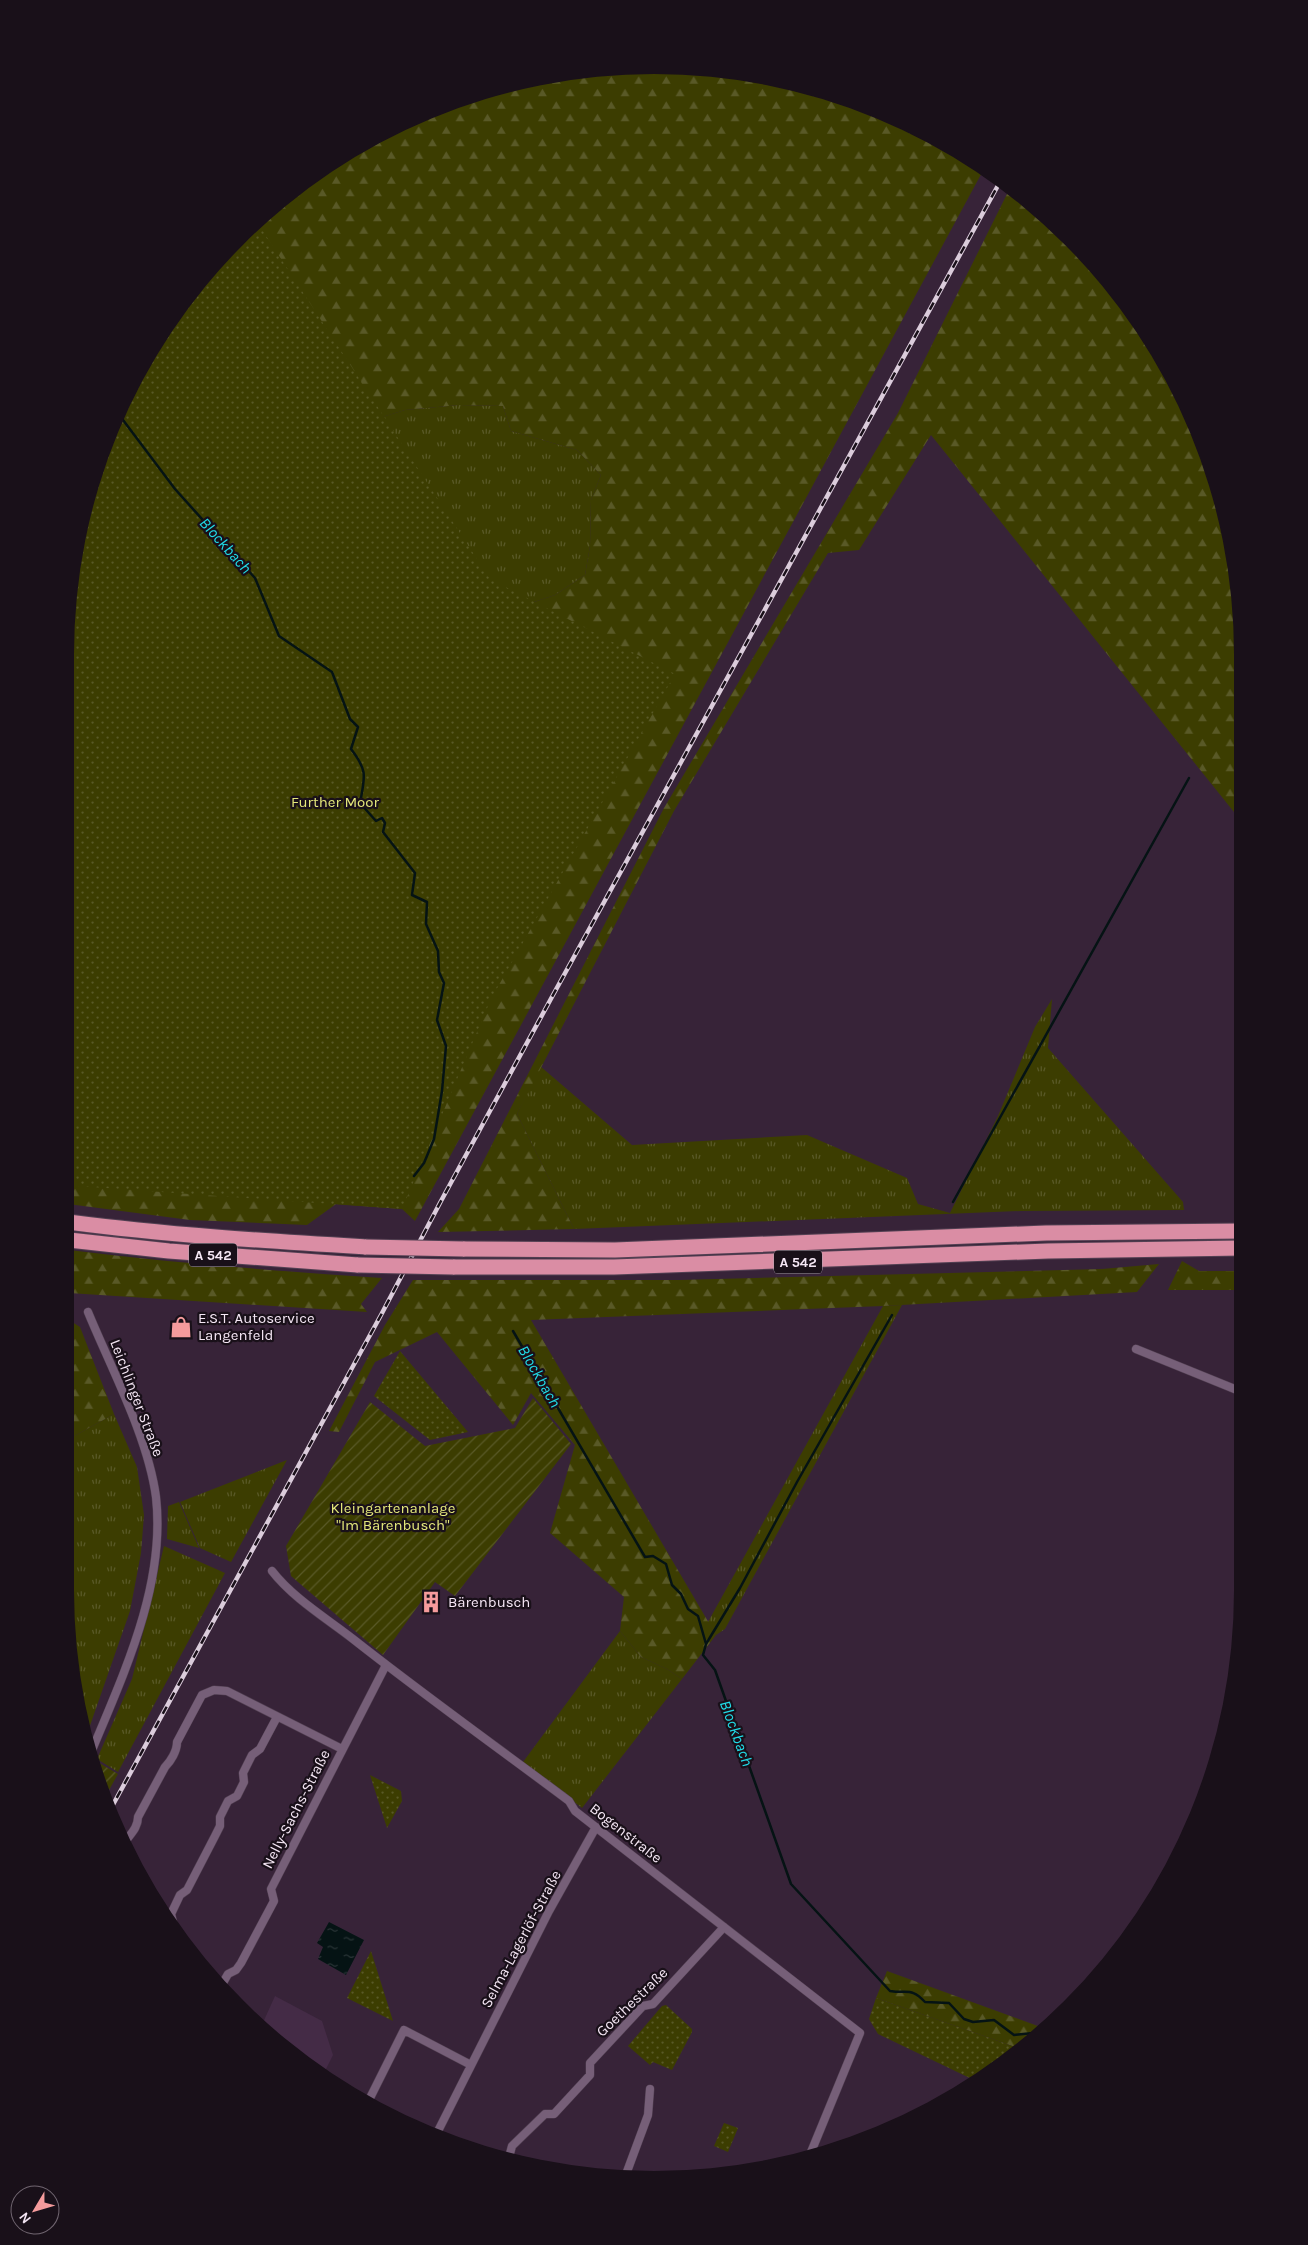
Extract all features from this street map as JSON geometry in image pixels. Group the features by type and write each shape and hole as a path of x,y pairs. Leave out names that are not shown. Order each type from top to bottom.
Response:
{"highway":[{"path":"74,1215 94,1218 123,1229"},
{"name":"A 542","path":"74,1223 260,1241 366,1247 463,1249 615,1250 1152,1231 1234,1231"},
{"name":"A 542","path":"74,1241 188,1253 358,1265 453,1267 614,1267 1142,1249 1234,1248"}],"street":[{"name":"Leichlinger Straße","path":"88,1312 134,1422 148,1462 156,1497 156,1540 152,1578 142,1623 95,1743"},
{"path":"1136,1349 1234,1389"},
{"name":"Bogenstraße","path":"272,1572 281,1583 386,1665 554,1790 568,1801 575,1811 860,2033 811,2149"},
{"name":"Nelly-Sachs-Straße","path":"224,1981 228,1974 236,1970 241,1963 274,1901 271,1889 386,1665"},
{"path":"128,1836 138,1823 138,1817 169,1763 177,1747 177,1742 202,1695 214,1690 227,1691 342,1749"},
{"path":"172,1912 180,1895 187,1890 215,1836 220,1826 220,1817 228,1800 237,1796 244,1782 243,1773 252,1755 260,1749 277,1717"},
{"name":"Selma-Lagerlöf-Straße","path":"439,2130 550,1911 596,1827"},
{"name":"Goethestraße","path":"510,2153 512,2146 545,2114 554,2114 590,2075 590,2063 643,2006 652,2004 724,1927"},
{"path":"370,2097 404,2030 472,2065"},
{"path":"627,2170 648,2115 650,2089"}],"shaded area":[{"path":"275,1996 322,2021 333,2055 326,2069 301,2051 264,2020"}],"green space":[{"name":"Further Moor","path":"616,75 692,75 767,85 841,105 876,118 944,151 981,175 415,1221 402,1209 336,1204 307,1225 190,1220 74,1205 75,616 85,541 94,504 105,467 124,420 211,280 271,218 301,194 364,151 432,118 504,94 541,85","holes":["459,405 503,406 511,431 577,450 601,475 591,500 590,546 585,575 555,595 522,606 478,574 350,427 405,410"]},
{"path":"1007,194 1037,218 1064,244 1090,271 1114,301 1157,364 1190,432 1203,467 1223,541 1233,616 1234,812 931,435 859,550 828,553 674,811 517,1114 574,1229 438,1232 459,1209 664,808 898,413"},
{"name":"Further Moor","path":"261,228 490,579 675,674 491,999 402,1209 74,1185 74,654 75,616 85,541 105,467 118,432 151,364 194,301 218,271"},
{"path":"459,405 503,406 511,431 577,450 601,475 591,500 590,546 585,575 555,595 522,606 478,574 349,427 405,410"},
{"path":"1052,999 1048,1048 1183,1202 1184,1210 1021,1211 574,1229 517,1114 540,1066 632,1145 807,1135 907,1178 918,1204 950,1213 998,1116 1035,1027"},
{"path":"74,1251 225,1266 382,1278 361,1304 367,1312 74,1293"},
{"path":"1182,1261 1199,1271 1234,1271 1234,1290 1168,1290"},
{"path":"1159,1264 1137,1292 883,1306 531,1320 716,1635 682,1679 667,1669 641,1657 620,1631 624,1597 550,1533 575,1445 531,1393 513,1425 437,1332 375,1362 339,1432 329,1431 385,1325 413,1280 679,1280 1102,1269"},
{"path":"902,1305 725,1629 716,1635 708,1622 883,1306"},
{"path":"74,1323 80,1327 114,1414 74,1436"},
{"path":"400,1351 468,1432 430,1440 374,1396"},
{"name":"Kleingartenanlage \"Im Bärenbusch\"","path":"533,1398 571,1444 455,1596 435,1582 383,1655 291,1576 286,1546 370,1402 425,1446 515,1428"},
{"path":"114,1414 137,1467 144,1515 141,1553 130,1611 90,1725 79,1667 75,1629 74,1436"},
{"path":"287,1460 231,1562 200,1548 180,1502"},
{"path":"179,1502 199,1548 167,1539 168,1506"},
{"path":"164,1546 225,1573 118,1772 100,1761 98,1756 132,1679"},
{"path":"620,1631 641,1657 667,1669 682,1679 582,1808 523,1762"},
{"path":"101,1764 118,1774 109,1790"},
{"path":"370,1775 401,1791 402,1801 387,1828"},
{"path":"371,1951 393,2021 347,1998"},
{"path":"887,1971 1038,2026 1013,2046 876,1998"},
{"path":"876,1998 1013,2046 969,2078 878,2034 869,2019"},
{"path":"666,2005 692,2029 672,2070 653,2062 650,2065 628,2046 662,2006"},
{"path":"724,2123 738,2128 728,2152 714,2146"}],"water":[{"path":"329,1922 364,1940 346,1975 318,1959 323,1947 317,1943"}],"waterway":[{"name":"Blockbach","path":"123,420 175,489 255,578 279,636 332,672 350,719 358,727 351,749 360,763 364,774 360,803 376,821 382,818 385,823 383,832 415,873 412,895 427,902 426,924 438,951 439,972 444,983 437,1020 446,1046 442,1091 434,1139 424,1163 414,1176"},
{"path":"953,1202 1189,778"},
{"path":"706,1644 740,1588 797,1482 892,1315"},
{"name":"Blockbach","path":"513,1331 645,1557 653,1556 666,1564 672,1585 681,1594 688,1609 698,1616 706,1644 703,1655 715,1670 791,1884 890,1991 913,1993 925,2002 949,2003 964,2019 973,2022 994,2020 1014,2035 1029,2033"}],"railway":[{"path":"114,1803 381,1315 553,995 997,187"}],"place":[{"name":"E.S.T. Autoservice Langenfeld","path":"181,1327"},
{"name":"Bärenbusch","path":"431,1602"}]}
